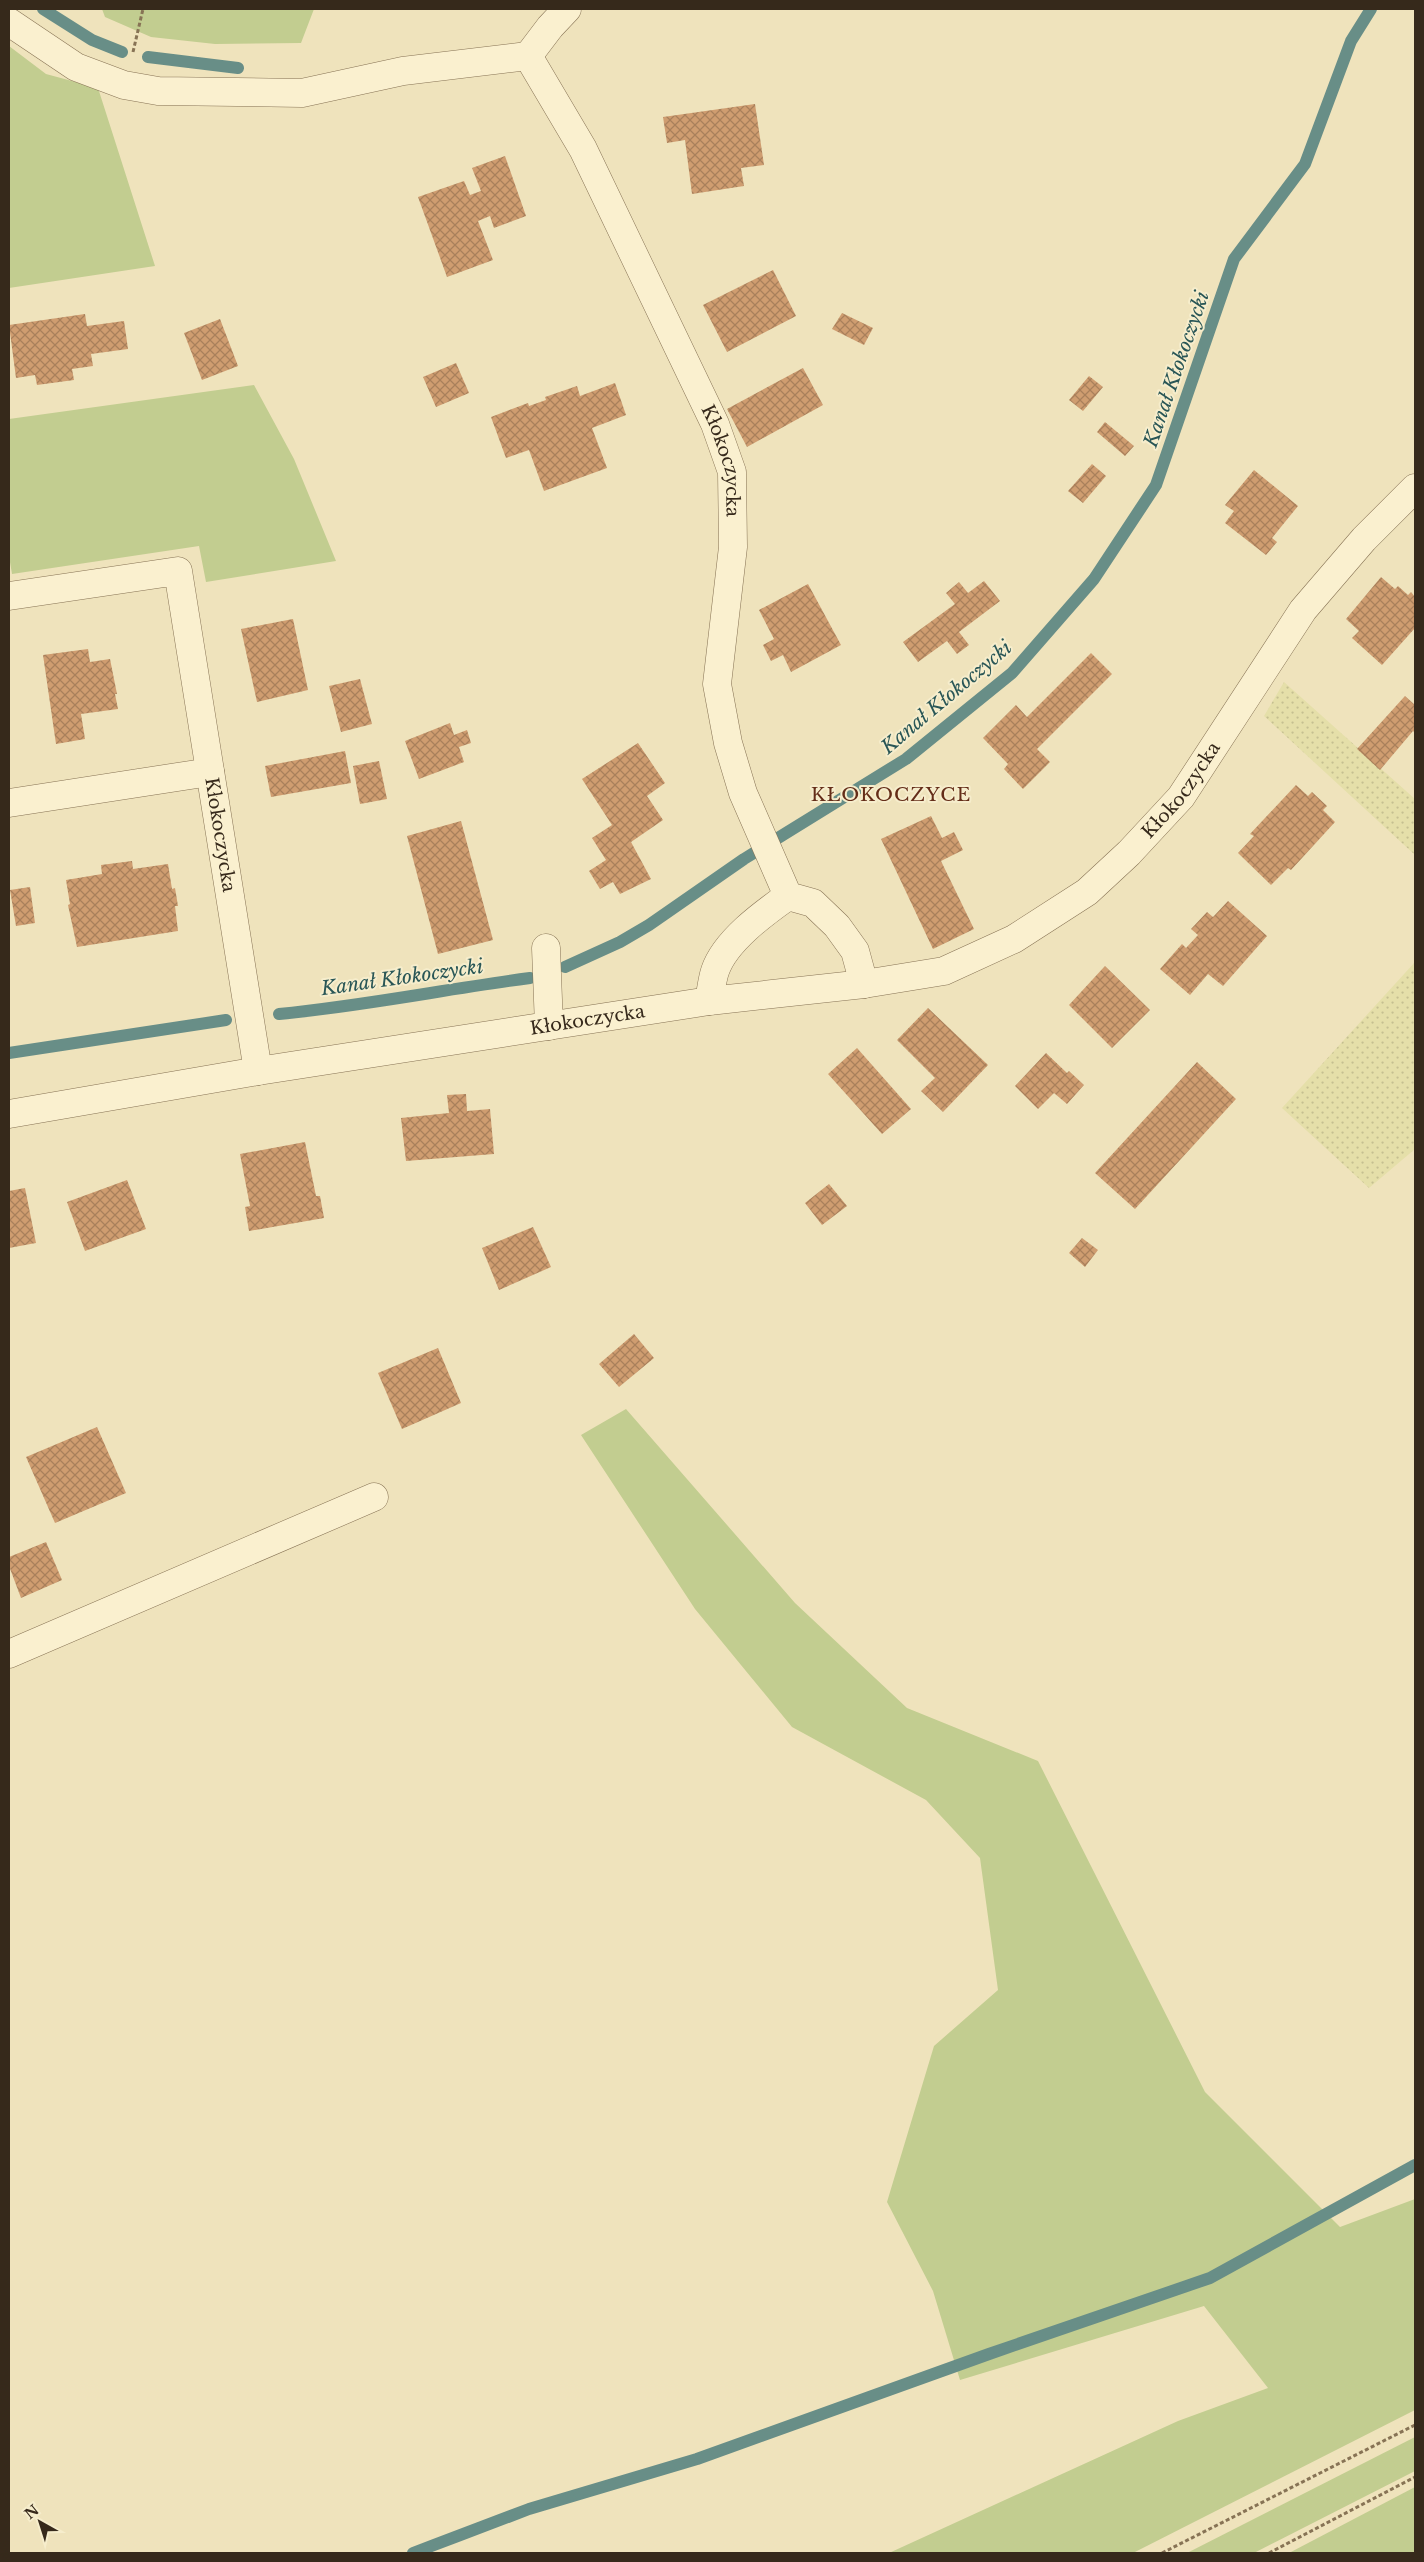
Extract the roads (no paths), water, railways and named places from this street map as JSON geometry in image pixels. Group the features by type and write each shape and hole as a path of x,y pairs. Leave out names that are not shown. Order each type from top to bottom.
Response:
{"street":[{"path":"9,22 76,67 124,85 158,91 302,93 403,71 528,56 550,27 567,9"},
{"name":"Kłokoczycka","path":"528,56 583,149 715,424 732,472 733,547 717,684 731,752 743,793 788,896"},
{"name":"Kłokoczycka","path":"9,1114 258,1071 709,1001 864,984 944,971 1014,938 1094,885 1129,853 1181,797 1303,610 1364,539 1415,488"},
{"name":"Kłokoczycka","path":"9,596 178,571 258,1071"},
{"path":"9,803 210,772"},
{"path":"709,1001 715,970 726,952 759,916 788,896 813,903 837,926 855,951 864,984"},
{"path":"546,948 549,1026"},
{"path":"9,1654 89,1622 374,1497"}],"waterway":[{"path":"43,9 92,40 122,52"},
{"name":"Kanał Kłokoczycki","path":"565,967 620,942 649,925 744,859 906,759 1012,673 1094,579 1156,485 1234,259 1305,164 1351,41 1371,9"},
{"path":"148,57 238,68"},
{"name":"Kanał Kłokoczycki","path":"279,1014 342,1007 530,978"},
{"name":"Kanał Kłokoczycki","path":"9,1053 226,1020"},
{"path":"413,2553 529,2509 697,2459 989,2354 1210,2278 1415,2165"}],"district":[{"name":"KŁOKOCZYCE","path":"891,794"}]}
